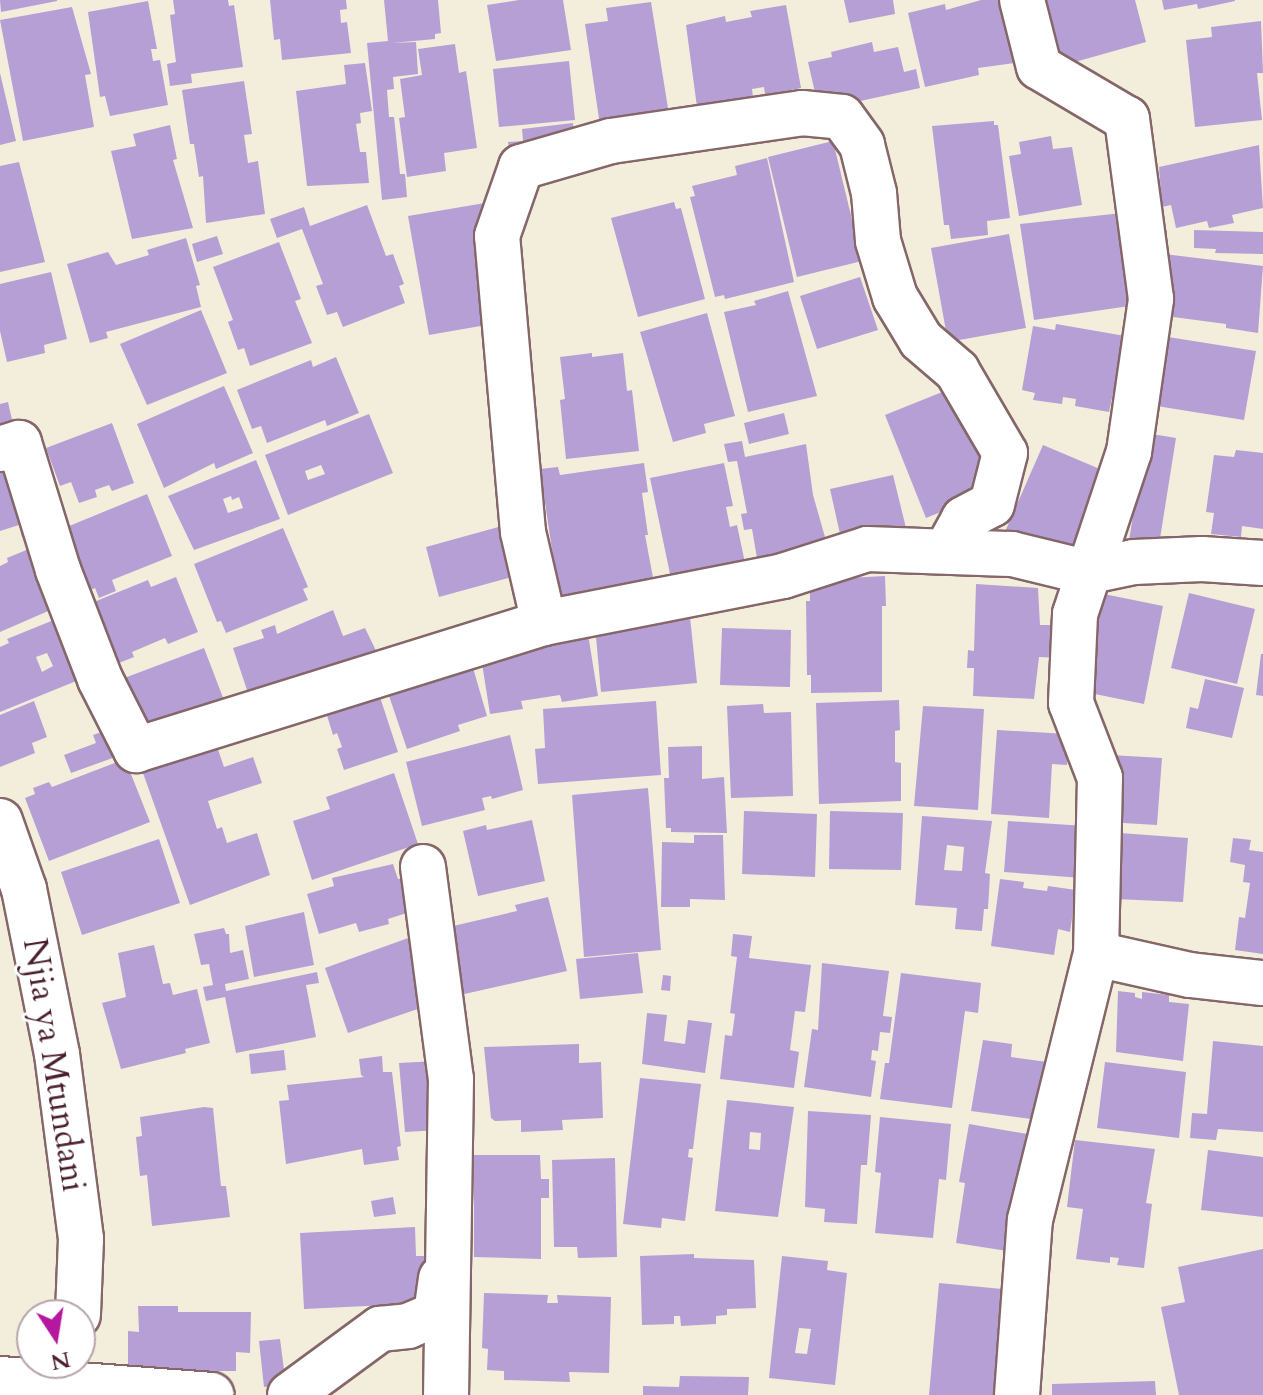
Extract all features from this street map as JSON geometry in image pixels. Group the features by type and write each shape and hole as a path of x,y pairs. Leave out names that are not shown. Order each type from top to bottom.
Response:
{"street":[{"path":"1017,1395 1030,1220 1096,954 1100,778 1071,703 1075,614 1086,572 1129,452 1151,299 1127,119 1039,67 1022,0"},
{"path":"544,623 523,532 497,236 521,167 611,141 802,113 842,117 862,145 874,193 878,241 895,297 921,340 957,371 1005,453 992,504 964,519 947,550"},
{"path":"0,449 19,443 58,570 89,652 136,750 544,623 783,576 867,549 1012,554 1086,572 1134,562 1202,559 1263,563"},
{"name":"Njia ya Mtundani","path":"0,821 24,889 57,1054 81,1239 79,1299"},
{"path":"423,867 451,1079 445,1248 446,1395"},
{"path":"1096,954 1190,975 1263,983"},
{"path":"290,1395 380,1329 408,1326 436,1314 445,1248"},
{"path":"0,1379 80,1381 211,1395"}],"building":[{"path":"0,0 57,0 57,1 1,12"},
{"path":"173,0 228,0 229,6 234,5 243,67 191,74 192,83 170,86 167,64 176,62 170,15 175,14"},
{"path":"270,0 346,0 347,9 340,10 341,23 347,22 351,53 282,60 280,39 274,40"},
{"path":"384,0 438,0 441,33 435,34 435,39 392,43 416,42 418,74 393,77 394,89 387,90 389,117 394,117 400,174 405,174 407,197 382,200 367,43 388,41"},
{"path":"519,0 563,0 571,50 496,61 487,5"},
{"path":"844,0 893,0 895,14 849,23"},
{"path":"981,0 1015,0 1029,61 978,68 979,75 925,87 908,13 945,4 946,10"},
{"path":"1031,0 1135,0 1146,42 1050,69"},
{"path":"1162,0 1235,1 1198,9 1197,4 1164,10"},
{"path":"148,1 157,49 151,49 153,61 160,60 168,105 110,116 105,96 100,97 88,12"},
{"path":"651,2 671,127 602,139 585,24 608,21 606,8"},
{"path":"786,5 801,88 765,95 764,87 752,89 753,97 697,107 686,25 725,16 726,22 752,17 750,11"},
{"path":"72,7 91,74 85,75 94,127 23,141 0,20"},
{"path":"1261,21 1263,73 1257,73 1262,120 1195,127 1186,40 1212,37 1211,27"},
{"path":"872,42 874,52 898,47 904,72 916,69 920,88 819,110 808,62 832,57 831,52"},
{"path":"455,44 459,73 466,71 477,148 444,153 446,171 407,177 399,118 405,117 400,79 422,75 418,49"},
{"path":"569,61 575,120 499,127 493,69"},
{"path":"365,63 372,111 360,113 361,123 356,124 360,152 366,152 369,183 307,186 296,91 346,84 344,65"},
{"path":"0,73 16,141 0,145"},
{"path":"244,81 252,134 244,135 248,163 258,161 265,214 206,223 203,176 199,177 194,144 190,144 182,90"},
{"path":"994,121 994,125 998,125 1010,218 987,221 988,235 951,239 949,225 944,225 932,126"},
{"path":"573,123 575,148 510,154 508,142 523,141 522,129"},
{"path":"170,125 177,159 173,160 193,228 132,239 111,151 136,146 133,134"},
{"path":"1051,136 1053,149 1072,147 1082,205 1019,216 1009,156 1021,154 1019,142"},
{"path":"833,141 862,261 797,277 768,157"},
{"path":"1259,145 1263,208 1232,215 1234,223 1209,228 1207,221 1176,228 1171,205 1162,207 1159,167"},
{"path":"767,158 794,282 725,299 724,295 715,297 690,197 695,196 692,186 737,175 735,166"},
{"path":"19,162 45,262 0,272 0,166"},
{"path":"674,202 676,209 681,208 705,299 638,317 611,218"},
{"path":"485,203 492,324 429,335 408,216"},
{"path":"367,205 386,256 393,254 404,284 399,286 405,303 343,327 337,312 327,315 316,286 323,284 302,229 277,238 270,219 304,207 310,226"},
{"path":"1122,213 1143,304 1034,320 1020,224"},
{"path":"1159,229 1167,230 1164,254 1263,266 1258,333 1226,328 1226,324 1158,315"},
{"path":"1194,230 1263,232 1263,254 1215,253 1216,249 1194,248"},
{"path":"1009,234 1026,328 948,342 931,248"},
{"path":"217,236 223,254 197,262 192,244"},
{"path":"186,238 200,285 196,286 201,307 106,332 108,338 90,343 67,264 108,252 116,265 149,255 147,250"},
{"path":"279,242 301,299 295,301 312,343 250,366 244,348 238,350 228,322 233,320 213,267"},
{"path":"51,272 67,339 44,345 45,353 7,362 0,331 0,284"},
{"path":"860,277 878,330 817,349 800,296"},
{"path":"788,291 817,396 748,412 724,312 756,305 754,301"},
{"path":"201,310 227,373 147,405 120,344"},
{"path":"707,313 735,416 704,424 706,433 673,442 640,332"},
{"path":"1056,324 1125,336 1109,412 1075,406 1076,399 1063,397 1062,404 1033,400 1035,393 1022,390 1033,326 1055,330"},
{"path":"1162,336 1256,351 1244,420 1144,404"},
{"path":"592,353 592,357 623,353 627,391 632,390 639,451 566,459 560,400 565,399 560,357"},
{"path":"336,357 359,413 327,426 325,420 267,443 261,426 252,429 237,390 311,360 313,367"},
{"path":"224,386 253,453 216,469 214,463 164,488 137,424"},
{"path":"952,388 993,491 926,518 885,415"},
{"path":"8,402 15,433 0,436 0,404"},
{"path":"784,413 789,434 749,444 744,423"},
{"path":"369,414 393,473 288,515 265,455","holes":["321,465 325,474 308,480 305,471"]},
{"path":"112,423 134,483 112,491 109,485 95,490 97,497 79,503 71,482 60,486 46,448"},
{"path":"1146,433 1176,438 1159,545 1129,541"},
{"path":"742,441 745,457 806,444 813,495 827,544 757,558 752,529 744,530 741,514 747,513 737,461 728,462 724,444"},
{"path":"1043,445 1107,472 1068,561 1004,534"},
{"path":"1236,450 1263,453 1263,529 1242,526 1241,537 1211,534 1214,513 1206,512 1214,455 1234,457"},
{"path":"0,456 40,532 22,537 19,525 0,531"},
{"path":"256,460 280,519 194,550 168,496","holes":["231,496 232,500 239,497 243,508 228,513 223,499"]},
{"path":"644,463 648,492 642,493 648,535 645,535 657,599 561,610 540,469 558,467 560,475"},
{"path":"724,463 733,506 726,507 730,527 737,525 745,563 674,593 650,478"},
{"path":"893,475 906,528 842,543 830,489"},
{"path":"147,494 172,556 112,580 116,591 99,598 95,588 79,595 57,531"},
{"path":"502,526 515,576 439,597 426,547"},
{"path":"283,528 308,587 303,589 308,600 226,633 221,621 217,622 194,564"},
{"path":"36,546 62,605 0,632 0,566 8,562 7,558"},
{"path":"885,576 882,692 811,693 811,675 807,675 806,601 810,601 810,580"},
{"path":"176,577 198,632 168,644 165,638 132,652 134,657 104,669 79,608 148,580 151,587"},
{"path":"976,584 1038,588 1040,625 1061,625 1060,658 1039,657 1034,699 973,696 974,668 967,668 968,650 974,651"},
{"path":"1094,592 1163,606 1144,704 1075,690"},
{"path":"1189,593 1255,609 1237,684 1171,668"},
{"path":"333,610 343,636 365,628 383,665 253,708 233,648 264,638 261,630 275,625 277,634"},
{"path":"66,615 91,675 0,712 0,647 9,643 7,639","holes":["47,653 53,666 42,672 36,657"]},
{"path":"690,617 697,683 601,692 595,626"},
{"path":"722,628 791,630 790,687 720,685"},
{"path":"588,634 598,696 562,702 560,695 521,701 523,709 490,714 480,651"},
{"path":"204,648 227,708 133,743 111,683"},
{"path":"1263,654 1263,696 1256,695"},
{"path":"471,661 487,716 458,725 460,731 407,749 386,687"},
{"path":"1205,679 1244,688 1232,738 1186,728 1190,707 1198,709"},
{"path":"378,691 398,752 344,770 337,749 342,747 337,733 333,735 325,709"},
{"path":"899,700 900,730 895,731 895,762 901,763 901,801 819,804 816,703"},
{"path":"34,701 47,737 32,743 35,753 0,767 0,715"},
{"path":"656,701 661,775 538,784 535,749 545,748 543,709"},
{"path":"763,704 764,713 791,712 793,796 731,798 727,706"},
{"path":"923,706 984,709 978,810 914,806"},
{"path":"122,725 132,751 71,773 64,755 96,743 93,735"},
{"path":"997,730 1068,734 1067,765 1052,764 1049,818 991,814"},
{"path":"212,732 224,767 253,757 262,783 208,801 217,829 222,827 227,843 257,833 270,875 190,905 138,759"},
{"path":"510,735 523,790 492,799 491,796 482,798 485,810 422,826 406,762"},
{"path":"702,746 702,779 724,777 727,833 671,832 671,828 666,828 664,778 669,778 668,747"},
{"path":"1110,755 1162,758 1157,825 1106,822"},
{"path":"125,759 150,822 49,861 25,798 35,794 33,788 49,782 52,787"},
{"path":"394,773 418,844 312,880 293,821 330,809 326,797"},
{"path":"648,788 661,950 584,957 572,795"},
{"path":"744,811 817,814 815,877 742,874"},
{"path":"830,811 903,813 901,870 829,869"},
{"path":"922,816 992,821 985,873 990,874 988,909 984,909 982,931 955,929 957,908 915,905","holes":["947,845 964,847 962,871 944,870"]},
{"path":"532,820 545,881 478,896 463,831 486,825 487,830"},
{"path":"1008,821 1086,826 1082,878 1004,872"},
{"path":"1120,833 1188,838 1183,902 1115,899"},
{"path":"694,835 723,835 725,900 690,899 690,907 661,907 662,842 694,843"},
{"path":"1233,838 1251,840 1249,850 1263,852 1263,954 1235,950 1239,917 1245,918 1250,883 1243,882 1245,865 1230,862"},
{"path":"159,839 180,903 82,935 61,872"},
{"path":"393,864 398,879 406,877 416,910 388,919 389,924 359,932 356,923 319,934 307,894 334,886 332,878"},
{"path":"1000,879 1024,882 1023,888 1047,891 1048,886 1076,890 1070,932 1058,929 1054,955 991,946"},
{"path":"548,897 567,971 460,995 436,930 517,911 515,905"},
{"path":"304,912 314,965 254,977 245,926"},
{"path":"224,928 229,934 230,953 243,950 249,979 225,984 226,991 317,972 319,983 306,985 316,1037 236,1053 225,997 206,1001 203,987 213,985 209,964 201,965 194,934"},
{"path":"733,934 752,936 749,958 811,965 805,1012 795,1011 790,1050 799,1052 794,1088 720,1079 725,1035 732,1036 735,1014 730,1013 737,957 731,956"},
{"path":"411,937 435,1003 348,1033 325,968"},
{"path":"154,945 163,984 170,983 173,995 197,989 210,1043 185,1049 186,1053 121,1069 102,1003 126,997 118,953"},
{"path":"638,953 643,993 580,999 576,959"},
{"path":"822,963 889,971 883,1016 892,1017 890,1033 880,1032 878,1051 872,1050 871,1060 876,1061 871,1097 804,1087 812,1029 818,1030"},
{"path":"901,973 981,983 978,1013 965,1011 952,1108 880,1099 885,1063 889,1063"},
{"path":"663,975 671,976 670,991 661,990"},
{"path":"1118,991 1135,993 1135,997 1142,999 1142,992 1169,995 1169,1002 1189,1004 1183,1061 1116,1052"},
{"path":"647,1013 667,1015 664,1041 685,1044 688,1020 712,1023 705,1073 642,1064"},
{"path":"983,1040 1012,1044 1011,1057 1047,1062 1039,1120 971,1111"},
{"path":"1213,1041 1263,1046 1263,1132 1218,1129 1216,1140 1190,1138 1192,1113 1207,1114"},
{"path":"579,1044 579,1063 601,1062 603,1118 562,1120 563,1130 521,1132 521,1120 495,1121 491,1118 484,1047"},
{"path":"284,1050 286,1070 251,1074 249,1054"},
{"path":"382,1056 383,1072 392,1072 401,1146 397,1147 399,1160 364,1165 362,1149 286,1164 279,1101 289,1100 287,1085 364,1077 359,1059"},
{"path":"435,1061 440,1130 405,1132 399,1063"},
{"path":"1105,1062 1186,1072 1179,1138 1097,1128"},
{"path":"640,1078 701,1084 693,1149 689,1149 688,1157 693,1158 685,1221 662,1218 661,1228 623,1224"},
{"path":"727,1100 794,1107 778,1217 715,1211","holes":["750,1132 761,1133 760,1150 749,1149"]},
{"path":"213,1108 221,1186 226,1186 230,1217 152,1226 147,1175 140,1176 136,1137 142,1136 140,1117"},
{"path":"808,1111 871,1115 867,1165 861,1165 857,1224 824,1222 825,1209 805,1207"},
{"path":"880,1117 951,1124 946,1180 939,1179 933,1238 875,1233 881,1173 875,1172"},
{"path":"969,1124 1039,1136 1014,1252 956,1243 965,1183 959,1182"},
{"path":"1075,1140 1155,1149 1146,1203 1152,1204 1144,1268 1117,1265 1119,1258 1110,1257 1110,1263 1076,1259 1083,1209 1067,1207"},
{"path":"1208,1150 1263,1157 1263,1217 1201,1210"},
{"path":"474,1155 540,1155 541,1179 549,1179 549,1198 541,1198 541,1259 474,1257"},
{"path":"615,1158 617,1257 578,1258 577,1247 554,1247 552,1160"},
{"path":"393,1197 396,1214 374,1217 371,1201"},
{"path":"415,1227 416,1256 424,1256 426,1310 388,1312 388,1305 304,1309 300,1233"},
{"path":"1263,1249 1263,1395 1179,1395 1161,1307 1185,1302 1178,1267"},
{"path":"694,1254 694,1258 754,1260 756,1308 727,1309 727,1315 716,1316 716,1324 681,1326 680,1316 674,1316 674,1324 642,1325 640,1256"},
{"path":"782,1256 828,1261 827,1270 847,1273 835,1385 769,1378","holes":["799,1328 811,1329 807,1354 795,1353"]},
{"path":"939,1283 1013,1290 1006,1395 929,1395"},
{"path":"484,1293 548,1295 547,1303 558,1303 557,1295 611,1297 609,1373 569,1372 570,1382 504,1380 504,1371 487,1370 488,1349 482,1348"},
{"path":"138,1306 178,1306 178,1312 251,1312 250,1353 236,1352 236,1371 194,1371 194,1385 128,1373 128,1331 139,1332"},
{"path":"280,1339 286,1385 264,1387 259,1341"},
{"path":"680,1376 749,1377 748,1395 643,1395 643,1386 679,1387"},
{"path":"1155,1381 1156,1395 1052,1395 1052,1384"}]}
